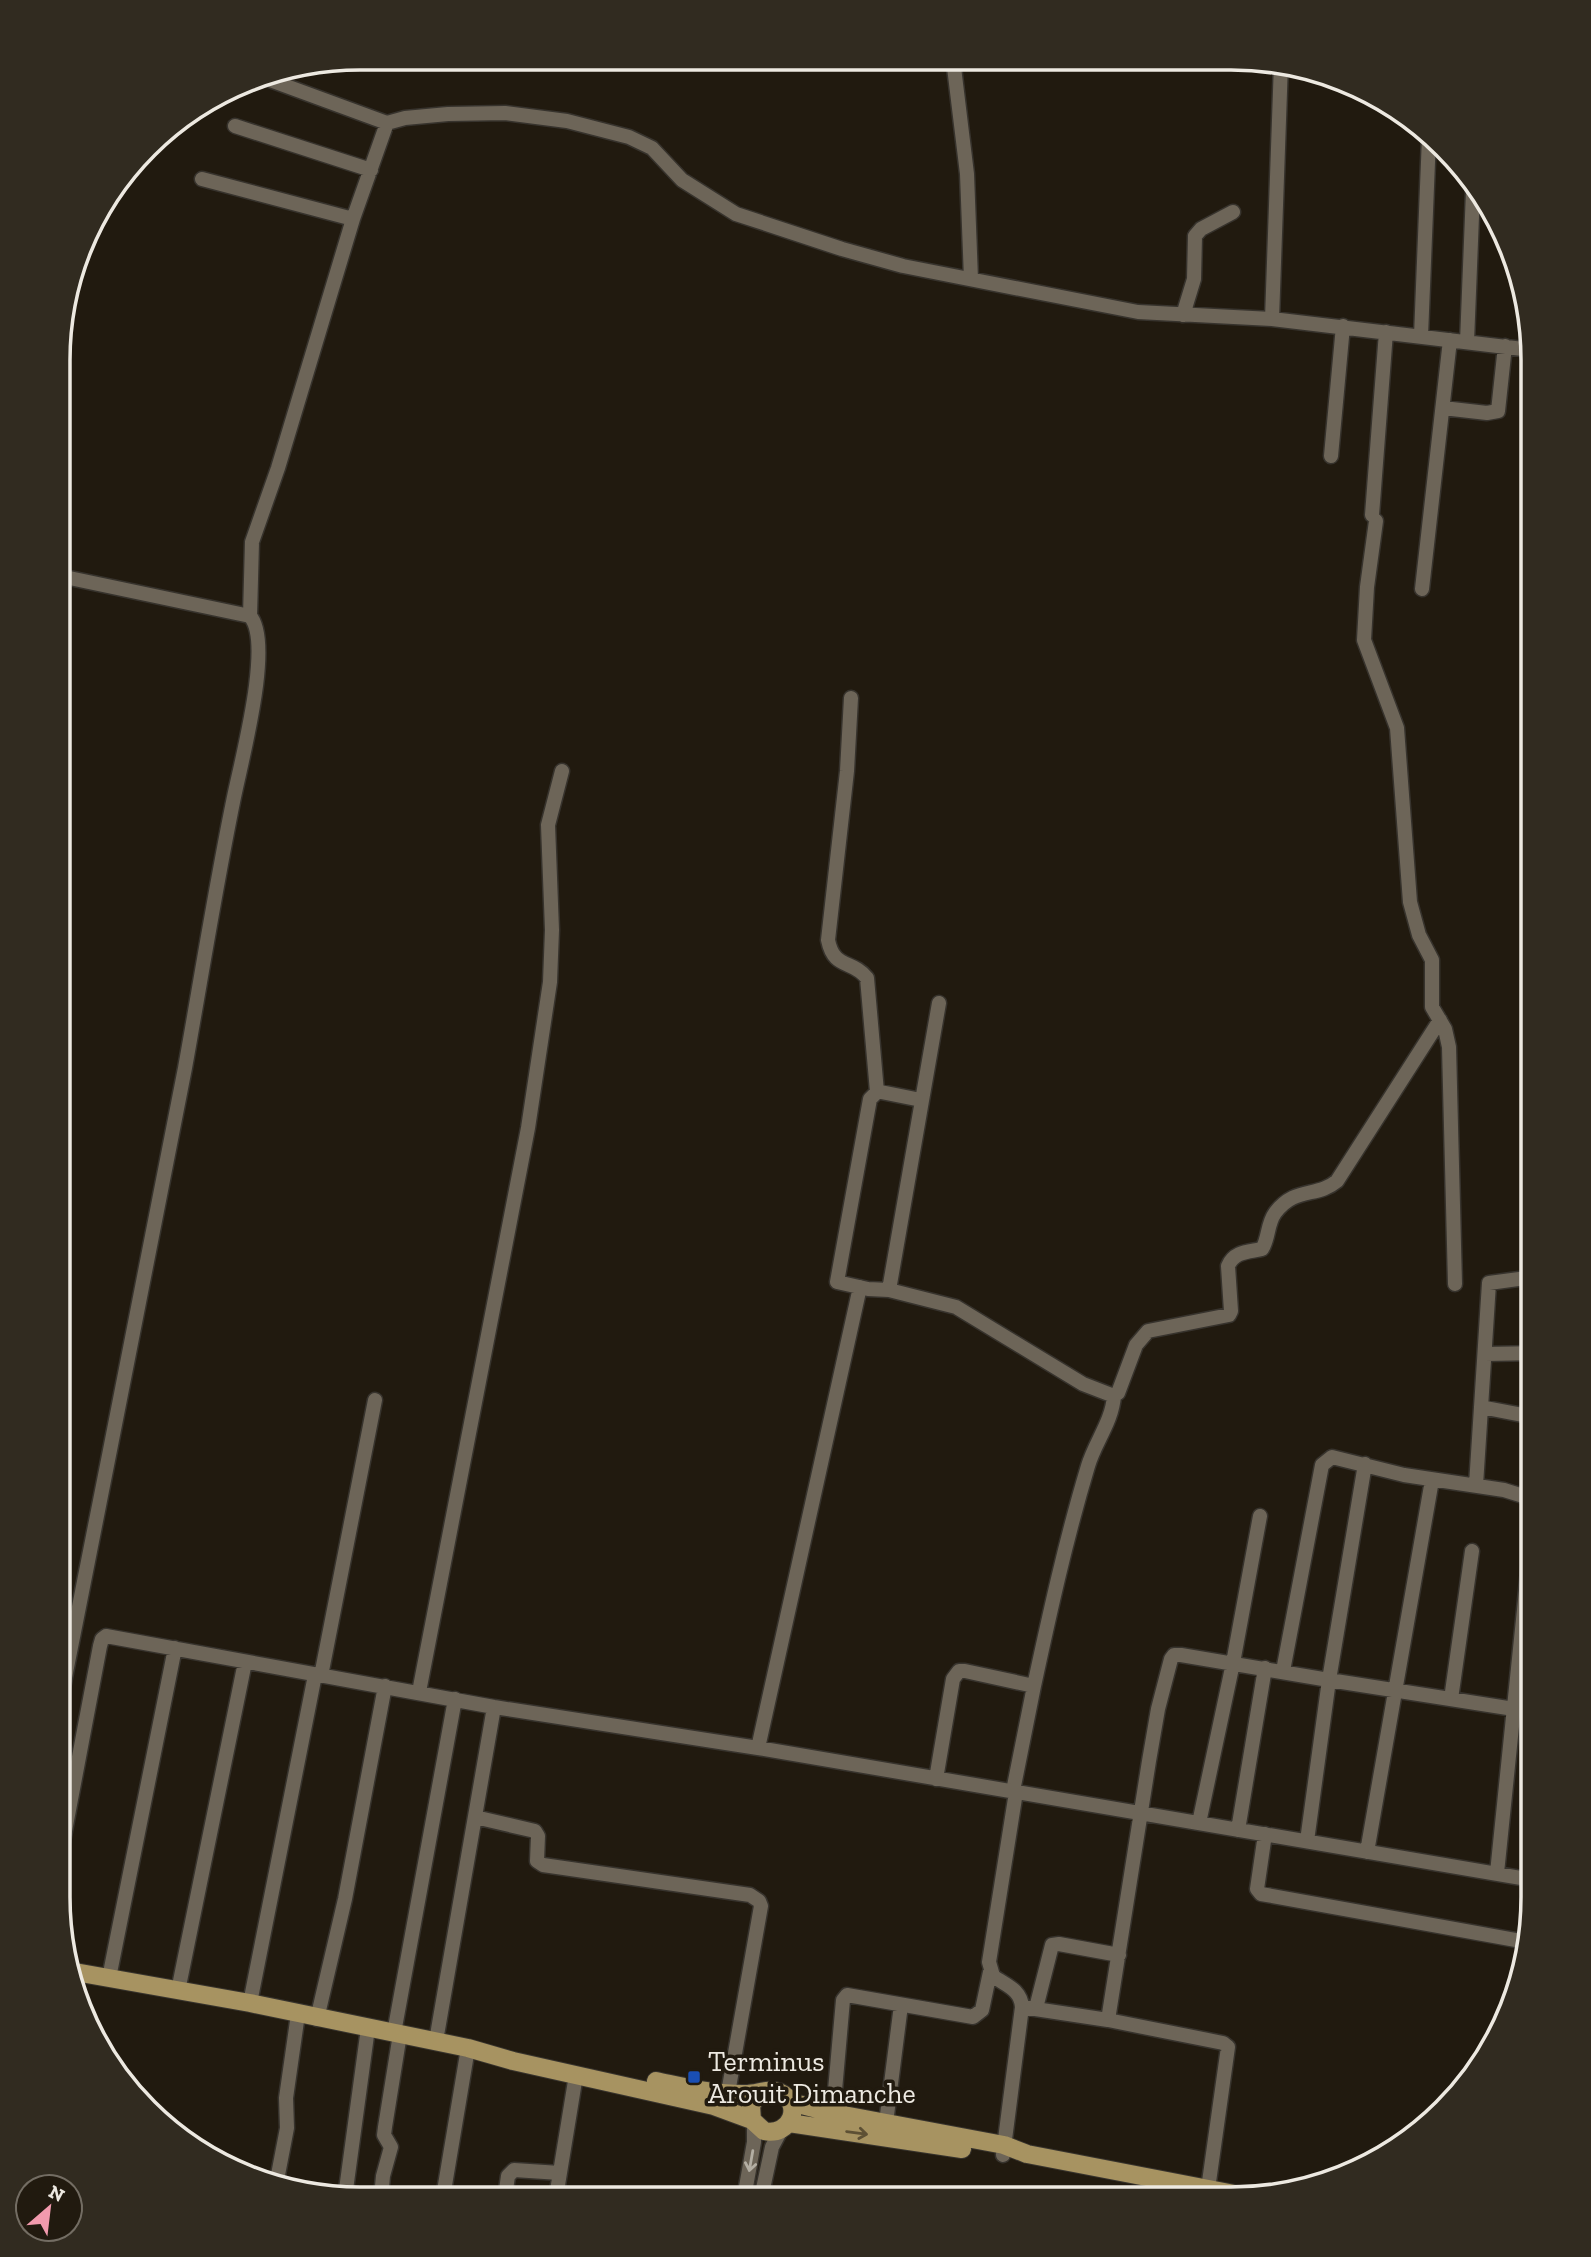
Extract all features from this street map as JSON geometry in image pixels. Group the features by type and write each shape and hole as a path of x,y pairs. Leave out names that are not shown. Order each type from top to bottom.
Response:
{"main road":[{"path":"80,1973 250,2003 317,2019 468,2048 503,2059 714,2106 753,2122 764,2132 785,2127 1003,2150 1198,2187"},
{"path":"468,2048 516,2052 703,2090 759,2094 780,2092 790,2102 792,2109 785,2127"},
{"path":"753,2122 751,2105 759,2094"},
{"path":"790,2102 1003,2150"}],"street":[{"path":"954,70 967,174 971,279"},
{"path":"1272,318 1280,74"},
{"path":"276,83 387,123 405,118 448,114 505,114 567,121 629,137 652,148 682,180 736,214 854,253 903,265 1138,312 1272,318 1520,348"},
{"path":"70,1652 248,729 259,652 259,635 250,616 252,542 387,123"},
{"path":"235,126 371,170"},
{"path":"1421,336 1429,148"},
{"path":"202,179 354,219"},
{"path":"1467,342 1473,200"},
{"path":"1183,315 1194,279 1195,236 1201,229 1233,212"},
{"path":"1331,456 1343,326"},
{"path":"1386,332 1364,640 1397,728 1410,902 1419,935 1432,960 1432,1003 1445,1029 1449,1047 1455,1284"},
{"path":"1422,589 1450,340"},
{"path":"1443,408 1487,413 1498,411 1505,346"},
{"path":"70,578 250,616"},
{"path":"851,698 847,771 828,940 834,958 867,978 877,1092"},
{"path":"419,1692 530,1115 550,982 552,930 548,825 562,771"},
{"path":"889,1290 939,1003"},
{"path":"833,2113 843,2000 849,1995 973,2017 982,2010 990,1972 989,1962 1014,1791 1062,1559 1088,1466 1098,1438 1111,1415 1114,1396 1139,1341 1149,1331 1229,1315 1228,1266 1231,1259 1245,1252 1262,1249 1267,1241 1273,1216 1293,1196 1337,1181 1440,1020"},
{"path":"877,1092 870,1098 837,1282 889,1290 956,1307 1083,1384 1114,1396"},
{"path":"877,1092 921,1100"},
{"path":"1476,1485 1489,1283 1521,1279"},
{"path":"758,1748 860,1287"},
{"path":"1485,1354 1521,1353"},
{"path":"250,2003 375,1401"},
{"path":"1481,1407 1521,1415"},
{"path":"1283,1671 1322,1465 1332,1457 1432,1480 1476,1485 1521,1495"},
{"path":"1307,1841 1329,1680 1365,1464"},
{"path":"1367,1852 1432,1480"},
{"path":"1199,1823 1233,1663 1260,1516"},
{"path":"1451,1699 1472,1551"},
{"path":"70,1806 102,1639 106,1636 494,1707 758,1748 1521,1878"},
{"path":"1497,1874 1521,1640"},
{"path":"109,1978 175,1648"},
{"path":"1108,2020 1158,1709 1174,1655 1514,1709"},
{"path":"178,1991 245,1662"},
{"path":"1238,1830 1265,1668"},
{"path":"936,1779 953,1679 957,1673 964,1671 1034,1686"},
{"path":"317,2019 345,1899 385,1686"},
{"path":"382,2187 391,2147 384,2135 397,2034 455,1699"},
{"path":"436,2041 494,1707"},
{"path":"475,1817 535,1831 538,1836 537,1861 543,1866 750,1895 759,1901 761,1906 728,2093"},
{"path":"1265,1834 1256,1889 1261,1894 1518,1940"},
{"path":"1003,2150 1029,2007 1052,1945 1119,1955"},
{"path":"990,1972 1017,1992 1029,2007 1223,2043 1228,2047 1208,2187"},
{"path":"886,2123 901,2005"},
{"path":"278,2175 287,2128 286,2098 298,2014"},
{"path":"346,2186 368,2028"},
{"path":"445,2187 468,2048"},
{"path":"558,2187 576,2075"},
{"path":"746,2187 754,2142 753,2122"},
{"path":"763,2187 772,2147 785,2127"},
{"path":"506,2187 508,2176 514,2170 560,2173"}],"place":[{"name":"Terminus Arouit Dimanche","path":"694,2077"}]}
